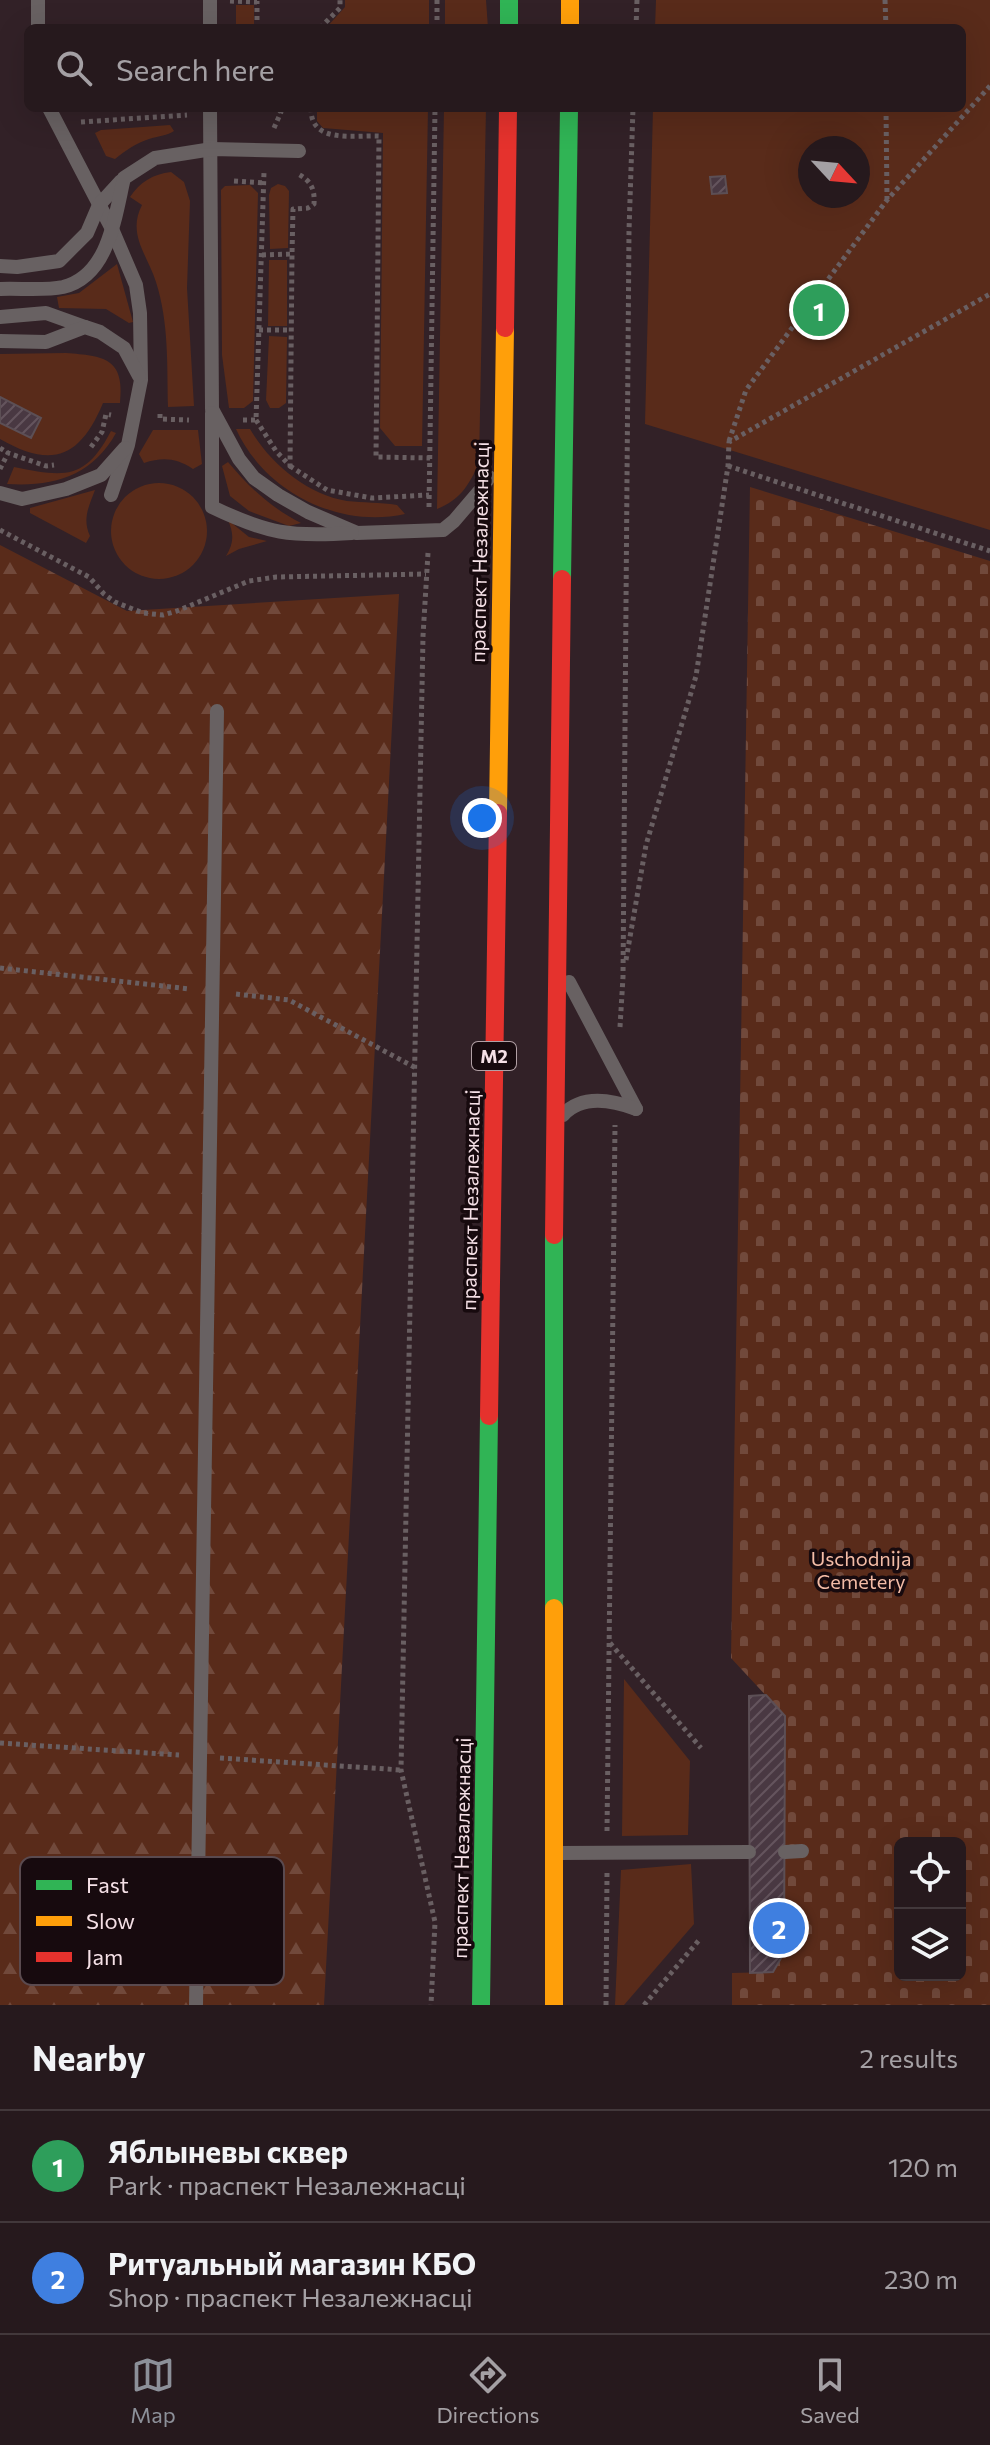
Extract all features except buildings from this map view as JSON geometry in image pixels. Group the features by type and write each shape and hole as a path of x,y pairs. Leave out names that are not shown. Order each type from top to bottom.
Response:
{"main road":[{"path":"509,0 509,24"},
{"path":"570,0 570,24"},
{"name":"праспект Незалежнасці","path":"481,2005 508,112"},
{"path":"554,2005 554,1123 569,112"}],"lane":[{"path":"38,0 38,24"},
{"path":"210,0 210,24"},
{"path":"51,112 112,229 136,285 140,313 141,380 128,445 111,495"},
{"path":"210,112 212,507 244,523 273,532 310,536 443,530 483,487 503,448"},
{"path":"0,266 17,267 59,261 87,233 99,205 124,178 155,158 212,149 299,151"},
{"path":"0,289 63,287 87,275 106,248 124,178"},
{"path":"0,317 46,313 100,332 124,348 141,380"},
{"path":"0,341 46,342 85,327"},
{"path":"212,409 239,459 254,478 308,512 357,533"},
{"path":"0,493 22,499 66,489 101,475 128,445"},
{"path":"198,1857 217,711"},
{"path":"554,1123 569,1108 591,1100 616,1101 636,1109 556,958"},
{"path":"785,1852 802,1851"},
{"path":"554,1853 749,1852"},
{"path":"196,1985 196,2005"}],"path":[{"path":"324,24 340,8 340,0"},
{"path":"437,0 437,24"},
{"path":"636,24 637,0"},
{"path":"885,0 886,24"},
{"path":"226,1 257,1 257,24"},
{"path":"623,977 646,845 696,676 729,442 746,390 887,200 990,86"},
{"path":"311,112 316,130 325,135 379,136 376,457 430,458"},
{"path":"431,2005 435,1922 401,1770 435,112"},
{"path":"886,112 887,200"},
{"path":"254,170 278,170"},
{"path":"290,466 293,209 308,208 314,204 315,190 307,179 293,171"},
{"path":"236,176 229,181 264,183"},
{"path":"262,255 292,254"},
{"path":"729,442 990,294"},
{"path":"259,330 291,330"},
{"path":"88,451 102,432 106,414 160,419"},
{"path":"256,420 290,466 327,490 372,498 429,495"},
{"path":"0,448 46,466 65,464"},
{"path":"0,469 8,453"},
{"path":"728,466 990,551"},
{"path":"0,530 89,577 115,602 143,613 163,615 249,581 276,577 426,574"},
{"path":"0,968 289,1000 416,1068"},
{"path":"610,1642 701,1748"},
{"path":"0,1743 401,1770"},
{"path":"644,2005 700,1939"}],"green space":[{"path":"345,0 429,0 429,24 330,24 345,7"},
{"path":"445,0 486,0 488,24 445,24"},
{"path":"656,0 990,0 990,530 645,424 653,112 966,112 966,24 655,24"},
{"path":"236,5 254,5 254,24 236,24"},
{"path":"317,112 428,112 422,446 395,446 380,428 383,133 323,128 317,121"},
{"path":"444,112 486,112 479,463 463,491 437,509"},
{"path":"170,125 174,131 140,143 115,159 106,156 95,133 101,130"},
{"path":"171,172 184,182 190,201 187,288 194,406 168,407 163,313 156,282 137,235 142,205 130,197 148,180"},
{"path":"278,184 289,191 288,248 270,249 269,195 271,188"},
{"path":"250,185 258,193 253,401 244,408 229,408 222,355 221,190 225,186"},
{"path":"269,260 287,260 287,326 268,326"},
{"path":"117,264 133,322 129,323 106,309 59,308 57,297 79,293"},
{"path":"269,336 287,337 286,403 279,408 270,408 266,400"},
{"path":"66,353 109,362 119,377 120,403 103,403 85,436 62,453 35,454 0,439 0,354"},
{"path":"236,429 250,429 279,465 317,492 347,501 397,505 405,514 354,516 306,500 265,471"},
{"path":"153,430 198,430 202,464 193,469 169,460 144,463 139,454"},
{"path":"111,431 116,433 106,448 95,460 70,476 56,481 7,484 14,467 60,473 82,467 92,459"},
{"path":"228,462 261,496 301,523 289,526 249,511 230,496 222,466"},
{"path":"159,483 177,487 193,497 203,513 207,531 203,549 193,565 177,575 159,579 141,575 125,565 115,549 111,531 115,513 125,497 141,487"},
{"name":"Uschodnija Cemetery","path":"750,487 990,561 990,2005 732,2005 732,1973 773,1972 784,1953 785,1716 731,1658"},
{"path":"95,490 87,513 90,536 86,543 30,513 30,508"},
{"path":"228,520 249,537 267,541 226,556 232,538"},
{"path":"0,545 127,611 399,594 324,2005 0,2005"},
{"path":"624,1679 690,1761 688,1835 622,1836"},
{"path":"691,1864 694,1924 624,2005 615,2005 621,1870"}],"traffic: fast":[{"path":"509,0 509,24"},
{"path":"562,579 569,112"},
{"path":"554,1235 554,1608"},
{"path":"481,2005 489,1416"}],"traffic: slow":[{"path":"570,0 570,24"},
{"path":"498,813 505,328"},
{"path":"554,1608 554,2005"}],"traffic: jam":[{"path":"505,328 508,112"},
{"path":"554,1235 562,579"},
{"path":"489,1416 498,813"}],"place":[{"name":"Яблыневы сквер","path":"819,310"},
{"name":"Ритуальный магазин КБО","path":"779,1928"}]}
